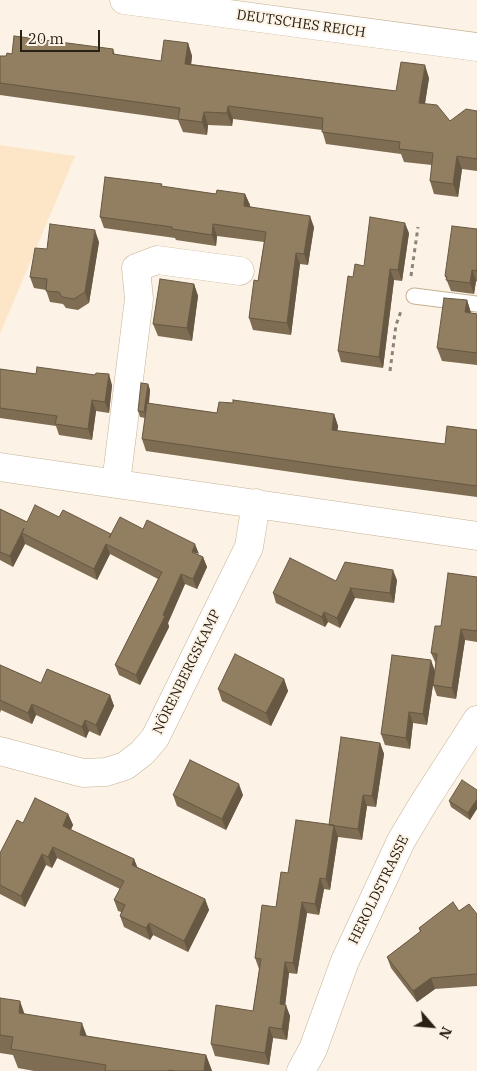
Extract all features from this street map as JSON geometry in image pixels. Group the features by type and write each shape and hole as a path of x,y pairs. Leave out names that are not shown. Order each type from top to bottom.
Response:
{"street":[{"name":"DEUTSCHES REICH","path":"124,0 477,47"},
{"path":"116,483 140,298 136,268 156,260 240,272"},
{"path":"0,467 477,536"},
{"name":"NÖRENBERGSKAMP","path":"0,751 83,773 106,772 125,766 142,753 155,738 249,546 256,503"},
{"name":"HEROLDSTRASSE","path":"300,1071 313,1049 345,961 401,841 477,720"}],"lane":[{"path":"414,296 477,304"}],"shaded area":[{"path":"0,145 75,156 0,334"}],"building":[{"path":"14,36 113,49 113,54 161,61 164,40 188,43 185,64 396,91 401,62 425,65 419,103 437,105 450,121 466,109 477,111 477,159 457,156 453,184 430,181 433,153 399,149 400,142 322,132 323,118 228,106 227,113 204,112 202,122 178,119 180,108 0,83 0,56 6,56 7,53 12,54"},
{"path":"105,177 162,184 161,186 216,194 217,190 245,194 244,206 310,216 304,254 296,253 287,323 249,318 254,280 258,281 266,232 213,224 212,235 172,229 172,227 100,217"},
{"path":"370,217 405,223 398,270 390,269 379,357 338,351 348,276 353,277 355,264 364,266"},
{"path":"50,224 95,230 85,292 74,299 62,297 59,292 46,291 47,279 30,277 35,248 47,249"},
{"path":"452,226 477,229 477,271 472,270 470,283 446,280"},
{"path":"160,279 194,284 187,328 153,324"},
{"path":"444,298 467,300 465,312 477,314 477,353 437,348"},
{"path":"37,367 95,375 96,373 109,374 105,402 92,400 88,429 55,424 57,416 0,408 0,369 36,374"},
{"path":"141,383 148,384 144,412 138,411"},
{"path":"233,400 334,414 332,430 445,444 447,426 477,430 477,486 142,439 147,403 217,413 219,402 233,403"},
{"path":"35,505 59,517 63,510 111,534 109,538 120,517 143,529 147,520 195,544 192,552 203,557 193,579 181,574 163,615 165,616 136,675 115,665 162,572 106,544 94,569 22,533 24,528 10,556 0,552 0,509 27,522"},
{"path":"290,558 336,581 345,562 393,570 390,593 351,588 337,618 324,612 322,617 273,593"},
{"path":"448,573 477,577 477,631 461,629 452,688 433,685 437,654 431,653 435,626 441,626"},
{"path":"235,654 284,679 266,713 218,689"},
{"path":"392,655 431,660 423,714 409,712 406,738 381,734"},
{"path":"0,665 41,683 47,669 110,695 96,725 85,720 82,727 32,704 28,713 0,700"},
{"path":"341,737 380,743 372,796 363,795 358,829 329,825"},
{"path":"190,760 239,784 222,819 173,795"},
{"path":"462,780 477,790 477,799 468,813 449,801"},
{"path":"35,798 68,814 63,826 134,859 132,865 205,899 184,941 149,923 146,928 120,916 125,905 114,900 124,881 53,847 48,857 42,854 21,896 0,885 0,853 17,820 23,823"},
{"path":"296,820 334,825 326,879 320,878 315,904 302,902 293,963 285,962 280,1004 286,1005 282,1029 269,1027 265,1053 211,1044 216,1005 253,1011 261,959 255,958 262,905 276,907 281,872 288,873"},
{"path":"453,902 459,911 469,904 477,914 477,974 431,978 413,991 387,957 421,931 419,928"},
{"path":"0,998 20,1001 19,1013 82,1023 80,1035 206,1055 204,1071 105,1071 106,1065 11,1049 13,1037 0,1035"}]}
